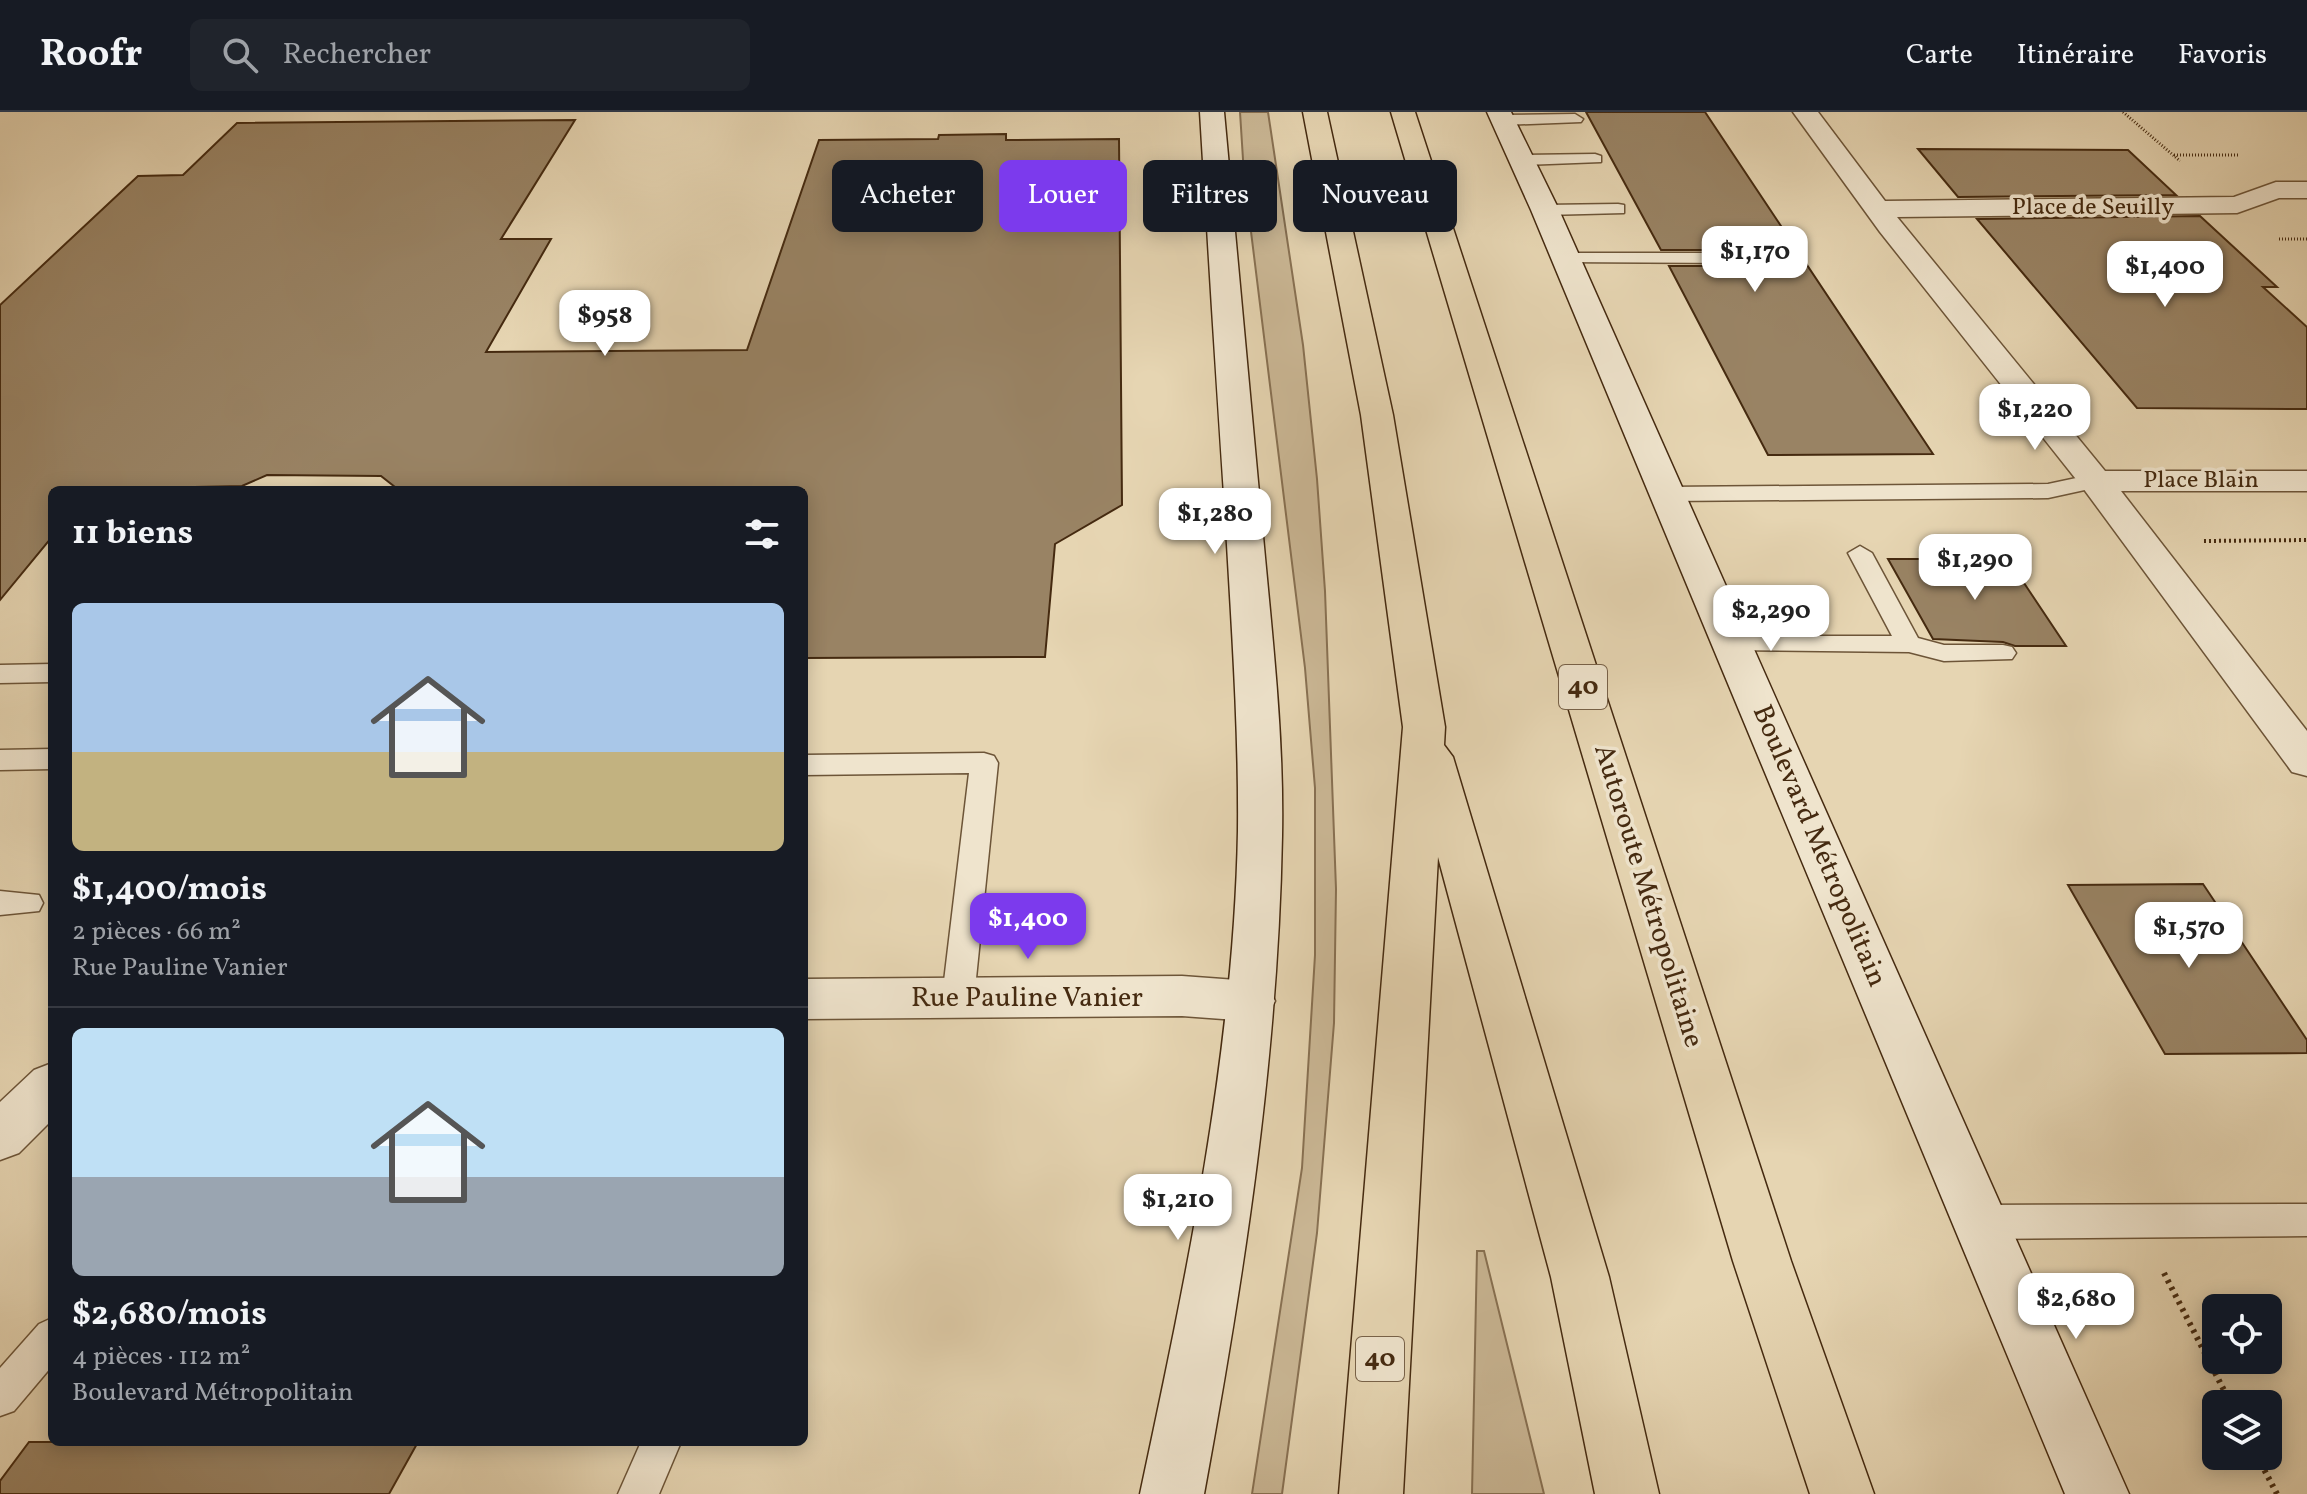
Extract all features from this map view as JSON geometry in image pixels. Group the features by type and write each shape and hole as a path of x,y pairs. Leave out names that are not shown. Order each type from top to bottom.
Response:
{"highway":[{"name":"40","path":"1315,112 1377,415 1424,727 1371,1494"},
{"name":"Autoroute Métropolitaine","path":"1403,112 1758,1246 1842,1494"},
{"path":"1424,727 1580,1277 1627,1494"}],"main road":[{"path":"1172,1494 1212,1287 1250,1001 1260,833 1260,756 1212,112"},
{"path":"1805,112 1877,209 2095,481 2307,761"},
{"name":"Boulevard Métropolitain","path":"1501,116 1566,258 2097,1494"},
{"name":"Place de Seuilly","path":"1877,209 2237,205 2276,190 2307,190"},
{"name":"Place Blain","path":"2095,481 2307,481"},
{"name":"Rue Pauline Vanier","path":"808,999 1182,996 1250,1001"},
{"path":"0,1136 48,1090"}],"lane":[{"path":"1501,116 1575,119"},
{"path":"1522,160 1595,159"},
{"path":"1545,210 1618,209"},
{"path":"1566,258 1732,258"},
{"path":"1668,494 2048,491 2095,481"},
{"path":"1860,553 1909,644"},
{"path":"1732,644 1909,644 1944,653 2003,653"},
{"path":"0,674 48,673"},
{"path":"0,760 48,759"},
{"path":"808,765 984,763 958,998"},
{"path":"1980,1222 2307,1220"},
{"path":"0,1397 48,1342"},
{"path":"638,1494 659,1446"}],"path":[{"path":"2140,541 2307,540"},
{"path":"2138,1221 2224,1390"},
{"path":"2264,1470 2277,1494"}],"shaded area":[{"path":"1240,112 1268,112 1275,160 1243,160"},
{"path":"1277,172 1303,345 1325,591 1336,889 1334,1023 1317,1233 1282,1494 1252,1494 1302,1168 1315,955 1315,788 1305,668 1251,232 1277,232"},
{"path":"1477,1251 1484,1251 1544,1494 1472,1494"}],"building":[{"path":"1586,112 1705,112 1933,454 1768,455 1669,266 1732,266 1744,257 1732,250 1661,250"},
{"path":"575,120 501,239 551,239 486,352 747,350 819,140 938,139 939,135 1006,134 1006,140 1119,139 1119,160 999,160 999,232 1120,232 1122,505 1055,544 1045,657 808,658 808,486 394,486 381,476 267,475 242,486 48,486 48,542 0,600 0,305 138,176 183,175 237,123"},
{"path":"1918,149 2128,150 2176,195 1958,197"},
{"path":"2200,216 2277,287 2263,287 2307,327 2307,409 2137,408 1977,219"},
{"path":"1888,559 2008,559 2066,646 2015,646 2003,642 1933,639"},
{"path":"2203,884 2307,1040 2307,1053 2165,1054 2068,885"},
{"path":"29,1442 48,1442 48,1446 416,1446 389,1494 0,1494 0,1481"}]}
